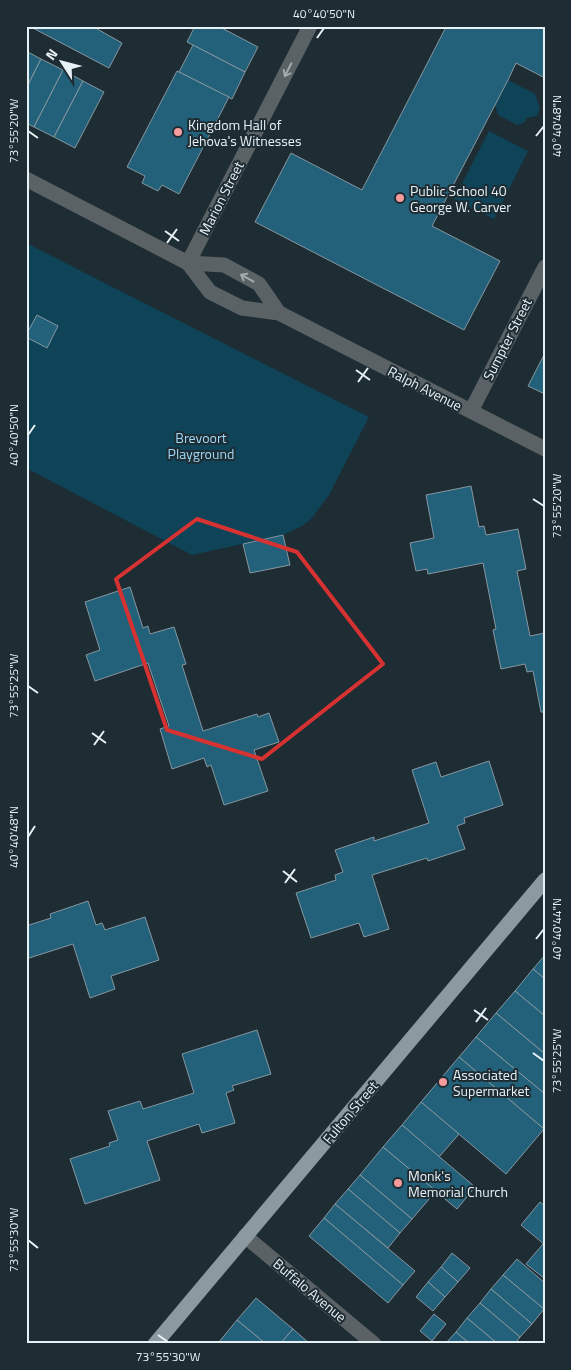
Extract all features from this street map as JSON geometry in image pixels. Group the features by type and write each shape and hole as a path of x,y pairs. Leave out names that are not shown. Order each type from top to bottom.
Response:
{"main road":[{"name":"Fulton Street","path":"155,1344 545,880"}],"street":[{"name":"Marion Street","path":"188,263 310,26"},
{"name":"Ralph Avenue","path":"26,179 188,263 224,265 259,284 279,313"},
{"name":"Ralph Avenue","path":"188,263 210,292 242,308 279,313 545,450"},
{"name":"Sumpter Street","path":"471,411 545,266"},
{"name":"Buffalo Avenue","path":"245,1236 374,1344"}],"highlighted area":[{"path":"197,519 297,552 383,664 262,759 167,730 116,579"}],"green space":[{"path":"508,80 535,94 540,109 537,116 527,118 524,123 517,125 498,115 495,105"},
{"path":"489,131 528,151 494,219 454,199"},
{"name":"Brevoort Playground","path":"26,243 369,417 329,495 311,519 302,526 283,535 192,555 26,468"}],"building":[{"path":"29,26 92,26 122,43 109,68"},
{"path":"195,26 218,26 258,47 245,72 187,42"},
{"name":"Public School 40 George W. Carver","path":"445,26 545,26 545,78 516,63 432,226 500,261 464,330 255,222 291,153 362,190"},
{"path":"193,45 245,72 232,99 179,72"},
{"path":"26,51 41,59 26,89"},
{"path":"41,59 63,70 34,127 26,123 26,89"},
{"path":"63,70 83,81 54,137 34,127"},
{"name":"Kingdom Hall of Jehova's Witnesses","path":"177,71 229,97 179,194 162,185 158,191 142,183 145,176 127,167"},
{"path":"83,81 104,92 75,148 54,137"},
{"path":"37,315 58,326 47,348 26,337"},
{"path":"545,353 545,394 528,386"},
{"path":"471,486 479,527 484,526 486,535 518,529 526,569 517,571 530,636 545,633 545,712 541,712 533,671 527,672 525,664 501,669 493,630 496,629 483,563 428,574 427,569 416,571 410,543 434,538 426,495"},
{"path":"283,535 290,565 250,573 243,544"},
{"path":"130,587 143,628 148,626 150,634 174,627 186,664 182,665 203,731 257,714 258,717 269,713 279,742 254,750 268,791 224,805 211,765 207,767 204,758 172,769 160,729 169,726 148,663 95,681 86,655 100,650 85,602"},
{"path":"489,761 503,805 464,818 465,823 457,826 465,849 428,861 427,858 372,875 389,929 364,937 359,923 311,938 296,893 336,880 335,875 343,872 335,850 374,837 374,841 429,823 412,770 436,762 441,777"},
{"path":"88,901 96,925 102,923 105,930 145,917 159,960 111,976 115,989 90,998 73,944 26,959 26,926 51,918 50,914"},
{"path":"545,955 545,979 533,969"},
{"path":"533,969 545,979 545,1016 515,991"},
{"path":"515,991 545,1016 544,1053 496,1013"},
{"path":"496,1013 545,1054 545,1094 476,1037"},
{"path":"257,1030 271,1074 232,1086 234,1090 226,1093 235,1123 202,1133 199,1124 147,1141 160,1180 85,1204 70,1159 110,1146 109,1143 118,1140 108,1111 140,1101 143,1109 194,1093 182,1054"},
{"path":"476,1037 545,1094 544,1129 459,1057"},
{"path":"459,1057 544,1129 506,1174 421,1102"},
{"path":"421,1102 459,1134 439,1157 402,1125"},
{"path":"402,1125 475,1187 457,1209 383,1147"},
{"name":"Monk's Memorial Church","path":"383,1147 436,1191 412,1219 360,1175"},
{"path":"360,1175 412,1219 400,1233 348,1189"},
{"path":"348,1189 400,1233 388,1248 335,1204"},
{"path":"540,1202 545,1206 545,1245 521,1225"},
{"path":"335,1204 415,1271 403,1285 324,1218"},
{"path":"324,1218 403,1285 388,1303 309,1236"},
{"path":"543,1244 545,1245 545,1279 526,1264"},
{"path":"452,1253 470,1268 458,1282 441,1267"},
{"path":"517,1259 545,1283 544,1309 503,1275"},
{"path":"441,1267 458,1282 445,1297 428,1282"},
{"path":"503,1275 544,1309 532,1324 491,1289"},
{"path":"428,1282 445,1297 433,1311 416,1297"},
{"path":"491,1289 532,1324 520,1337 480,1303"},
{"path":"256,1298 293,1329 280,1344 266,1344 237,1320"},
{"path":"480,1303 520,1337 515,1344 498,1344 467,1318"},
{"path":"434,1314 446,1324 432,1341 420,1331"},
{"path":"467,1318 498,1344 470,1344 456,1332"},
{"path":"237,1320 266,1344 221,1344 219,1342"},
{"path":"293,1329 309,1343 280,1344"},
{"path":"456,1332 470,1344 445,1344"}],"place":[{"name":"Kingdom Hall of Jehova's Witnesses","path":"178,132"},
{"name":"Public School 40 George W. Carver","path":"400,198"},
{"name":"Associated Supermarket","path":"443,1082"},
{"name":"Monk's Memorial Church","path":"398,1183"}]}
